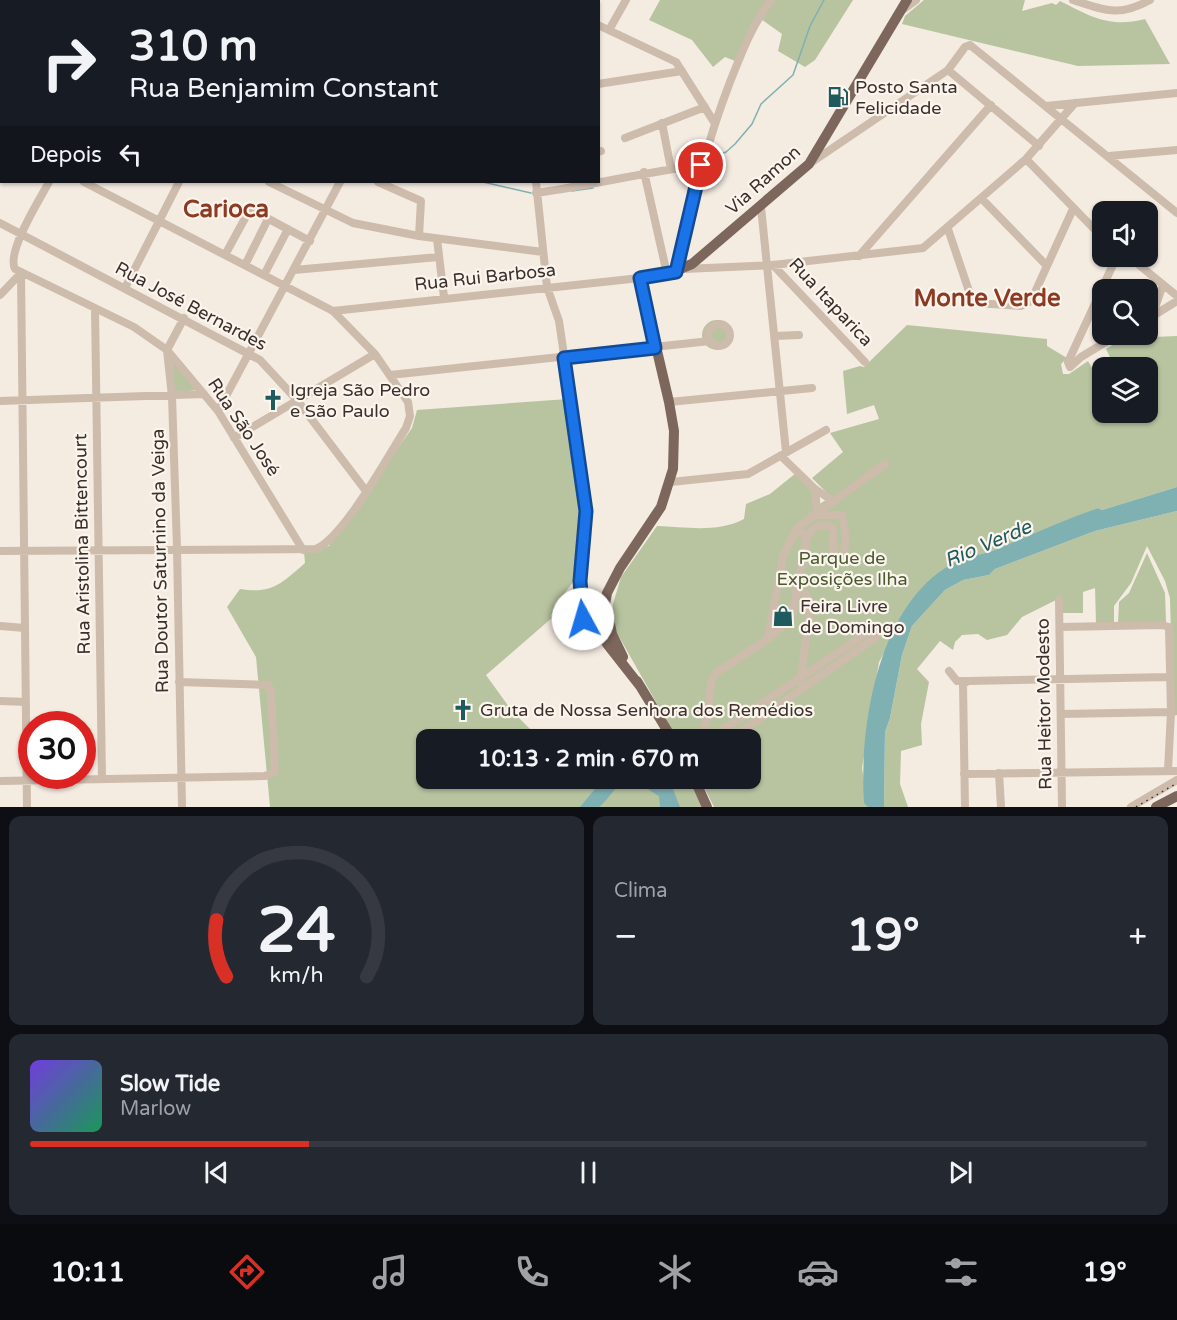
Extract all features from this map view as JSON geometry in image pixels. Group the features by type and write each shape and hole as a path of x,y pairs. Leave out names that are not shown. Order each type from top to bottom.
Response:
{"main road":[{"name":"Via Ramon","path":"675,272 761,207 809,164 907,0"},
{"path":"666,729 612,646 609,599 615,578 657,516 671,482 675,444 669,402 640,278 675,272"},
{"path":"699,789 708,807"},
{"path":"1156,807 1177,796"}],"street":[{"path":"609,30 626,0"},
{"path":"675,272 714,122 756,20 771,0"},
{"path":"899,13 916,0"},
{"path":"1073,0 1114,12 1136,8 1150,0"},
{"path":"600,26 672,59 714,122"},
{"path":"809,164 948,70 965,47 973,46 1177,213"},
{"path":"948,70 1039,146"},
{"path":"600,84 682,71"},
{"path":"1046,106 1177,93"},
{"path":"675,272 859,256 927,246 1026,159 1075,103"},
{"path":"859,256 991,105"},
{"path":"625,138 705,107"},
{"path":"662,123 671,169"},
{"path":"1109,156 1177,150"},
{"path":"1026,159 1092,227"},
{"path":"536,193 584,187 644,172 701,165"},
{"path":"644,172 675,272"},
{"path":"26,711 21,273 12,259 21,235 48,183"},
{"path":"0,550 316,549 329,540 366,491 406,428 409,405 375,354 333,311 86,183"},
{"path":"125,288 178,183"},
{"path":"271,183 353,223 418,236 543,252"},
{"path":"218,411 339,183"},
{"path":"380,183 419,200 423,209 418,236"},
{"path":"536,183 547,287 559,321 586,504 587,530 580,581 581,607 590,634 612,646"},
{"path":"982,199 1047,266"},
{"path":"761,207 770,265 781,389 784,454 815,489 832,501"},
{"path":"225,255 246,212 252,209 310,241"},
{"path":"948,229 970,298 976,303 1021,306 1027,304 1073,209"},
{"path":"245,265 268,219"},
{"name":"Rua José Bernardes","path":"0,223 250,353 271,370 297,399 366,491"},
{"path":"264,275 288,229"},
{"path":"437,238 444,297"},
{"path":"294,270 438,257"},
{"name":"Rua Itaparica","path":"770,265 865,362"},
{"path":"1141,267 1177,296"},
{"path":"0,296 21,273"},
{"name":"Rua São José","path":"21,273 134,327 167,350 218,411 303,550"},
{"name":"Rua Rui Barbosa","path":"333,311 444,297 640,278"},
{"path":"1158,298 1163,285"},
{"path":"1158,313 1177,301"},
{"name":"Rua Aristolina Bittencourt","path":"95,309 102,779"},
{"path":"1092,316 1072,362 1101,345"},
{"path":"167,350 184,318"},
{"path":"775,336 799,335"},
{"path":"390,375 710,341"},
{"name":"Rua Doutor Saturnino da Veiga","path":"167,350 172,396 177,548 182,807"},
{"path":"234,438 375,354"},
{"path":"170,374 177,367 183,368"},
{"path":"669,402 781,389 812,388"},
{"path":"0,401 204,394"},
{"path":"671,482 742,476 826,430"},
{"path":"765,641 774,615 783,556 797,528 814,513 885,465"},
{"path":"814,513 815,489"},
{"path":"704,729 712,679 788,622 806,542 811,531 819,525 833,528 833,559 840,560 845,551 846,537 842,515 814,513"},
{"path":"797,528 805,536 806,542"},
{"path":"796,588 805,594 811,604 800,685"},
{"name":"Rua Heitor Modesto","path":"1059,600 1062,807"},
{"path":"0,626 25,627"},
{"path":"964,774 1173,771 1167,626 1060,627"},
{"path":"726,729 800,685 875,638 876,630 868,632 800,685 743,729"},
{"path":"949,671 957,681 1170,677"},
{"path":"965,807 962,688 968,681"},
{"path":"96,779 266,776 275,772 272,691 268,685 179,682"},
{"path":"0,701 26,702"},
{"path":"1062,714 1171,712"},
{"path":"999,773 1001,807"},
{"path":"0,781 18,780"},
{"path":"1131,807 1177,780"},
{"path":"27,789 27,807"}],"green space":[{"path":"660,0 768,0 735,61 725,57 713,67 692,40 649,20"},
{"path":"775,0 853,0 815,60 805,67 778,51 782,34 761,19"},
{"path":"924,0 1025,0 1022,11 1052,3 1056,5 1060,1 1101,19 1121,22 1145,19 1170,64 1078,66 902,24 905,16"},
{"path":"717,320 728,324 732,335 728,346 717,350 706,346 702,335 706,324"},
{"name":"Parque de Exposições Ilha","path":"907,325 1047,339 1047,346 1067,358 1061,364 1063,374 1069,374 1088,361 1092,368 1092,423 1158,423 1158,357 1110,357 1106,349 1113,345 1158,345 1158,337 1177,336 1177,487 1102,510 1098,508 998,549 955,563 913,601 879,662 862,768 868,807 714,807 705,789 761,789 761,729 671,729 613,626 613,604 621,577 657,526 712,528 734,523 744,519 746,504 770,494 796,473 813,489 813,508 831,497 812,478 843,452 830,433 879,419 874,405 847,414 843,371 864,367"},
{"path":"172,359 199,389 174,394"},
{"path":"568,399 583,517 577,577 564,594 561,610 486,675 512,711 530,729 416,729 416,789 694,789 703,807 270,807 256,657 227,607 240,589 260,590 276,586 305,563 304,552 329,546 412,428 417,410"},
{"path":"1177,511 1177,715 1173,716 1170,598 1165,581 1147,546 1131,583 1114,606 1114,623 1096,623 1095,588 1083,592 1083,613 1063,613 1062,597 1022,617 1007,635 987,640 978,634 962,635 955,642 953,650 940,641 917,669 929,682 921,724 922,745 901,751 900,784 908,807 884,807 885,732 890,718 902,655 912,626 945,590 963,580 989,575 995,569 1095,531"},
{"path":"1147,553 1165,593 1166,622 1118,623 1119,602 1129,593"}],"water":[{"path":"1177,487 1177,511 1095,531 995,569 989,575 963,580 945,590 912,626 902,655 890,718 885,732 884,807 868,807 864,803 865,739 870,703 879,668 891,635 908,605 929,580 956,562 995,550 1098,508 1102,510"},
{"path":"595,789 616,789 599,807 580,807"},
{"path":"649,789 673,789 680,807 660,807 659,796"}],"waterway":[{"path":"708,159 726,152 735,144 752,124 761,104 793,75 810,26 824,0"},
{"path":"487,183 531,193"},
{"path":"572,191 593,188"}],"railway":[{"path":"1136,807 1177,783"}],"place":[{"name":"Posto Santa Felicidade","path":"838,97"},
{"name":"Igreja São Pedro e São Paulo","path":"273,400"},
{"name":"Feira Livre de Domingo","path":"783,616"},
{"name":"Gruta de Nossa Senhora dos Remédios","path":"463,710"}],"district":[{"name":"Carioca","path":"226,209"},
{"name":"Monte Verde","path":"987,298"}],"route":[{"path":"583,619 580,581 587,523 580,455 564,358 655,348 640,278 676,272 701,165"}],"water label":[{"name":"Rio Verde","path":"988,544"}]}
